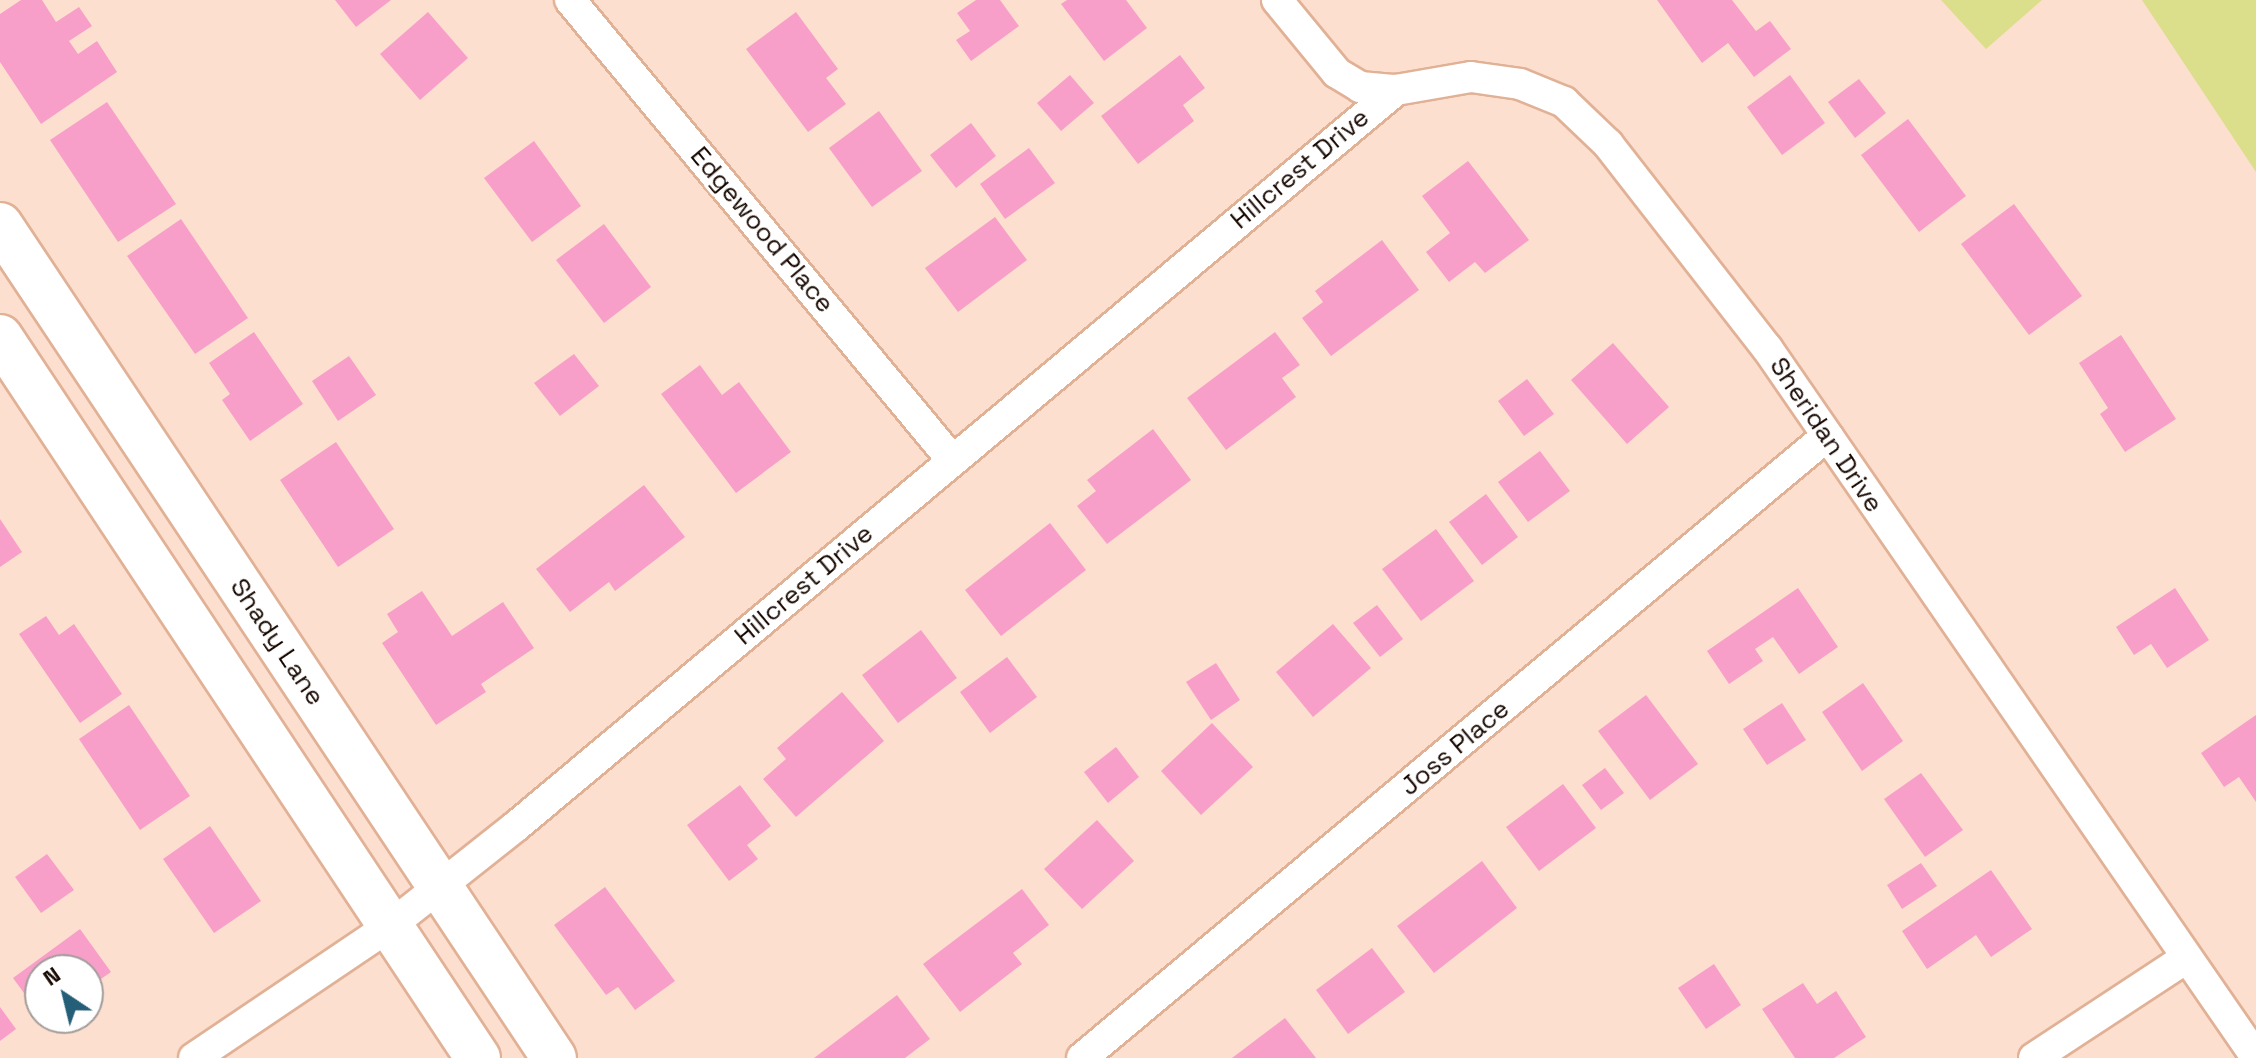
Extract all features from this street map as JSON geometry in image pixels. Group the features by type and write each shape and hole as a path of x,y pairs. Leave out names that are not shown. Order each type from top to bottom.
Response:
{"street":[{"name":"Edgewood Place","path":"570,0 953,461"},
{"name":"Sheridan Drive","path":"1277,0 1337,73 1360,87 1396,90 1471,77 1520,84 1564,102 1652,197 1827,436 2185,959 2256,1057"},
{"name":"Hillcrest Drive","path":"194,1058 390,926 1396,90"},
{"name":"Shady Lane","path":"2,231 554,1058"},
{"path":"0,337 478,1058"},
{"name":"Joss Place","path":"1082,1058 1827,436"},
{"path":"2034,1058 2185,959"}],"green space":[{"path":"1941,0 2042,0 1986,49"},
{"path":"2142,0 2256,0 2256,172"}],"building":[{"path":"21,0 42,0 56,22 79,7 92,26 69,41 78,54 97,41 117,72 41,124 0,62 0,14"},
{"path":"335,0 391,0 356,27"},
{"path":"976,0 1000,0 1019,26 971,61 956,40 970,31 957,13"},
{"path":"1067,0 1126,0 1147,28 1104,61 1061,4"},
{"path":"1657,0 1732,0 1756,31 1770,21 1791,49 1754,77 1728,43 1702,63"},
{"path":"428,12 468,58 420,100 380,54"},
{"path":"796,12 838,69 826,78 846,104 808,132 746,49"},
{"path":"1180,55 1205,88 1183,105 1194,121 1138,164 1101,116"},
{"path":"1070,75 1094,103 1061,131 1037,103"},
{"path":"1790,75 1825,123 1782,155 1747,107"},
{"path":"1859,79 1886,113 1855,138 1828,102"},
{"path":"107,102 176,204 118,242 50,140"},
{"path":"879,111 922,171 872,207 829,148"},
{"path":"1908,119 1966,196 1919,232 1861,155"},
{"path":"971,123 996,156 956,188 930,155"},
{"path":"534,141 581,206 532,242 484,178"},
{"path":"1029,148 1055,183 1005,219 980,184"},
{"path":"1468,161 1529,240 1485,273 1475,262 1449,282 1426,252 1450,233 1422,196"},
{"path":"2014,204 2082,296 2029,335 1961,244"},
{"path":"995,217 1027,260 958,312 925,268"},
{"path":"181,219 248,318 195,354 127,256"},
{"path":"604,224 651,287 604,323 556,260"},
{"path":"1382,240 1419,290 1331,356 1302,318 1323,302 1315,291"},
{"path":"254,332 303,404 250,441 222,400 230,394 209,363"},
{"path":"1275,332 1300,365 1282,378 1296,397 1226,450 1187,398"},
{"path":"2121,335 2176,419 2125,452 2100,414 2108,408 2079,363"},
{"path":"1613,343 1669,407 1627,444 1571,380"},
{"path":"574,354 599,386 560,416 534,383"},
{"path":"349,356 376,395 338,421 312,381"},
{"path":"700,365 722,395 739,382 791,452 736,493 661,394"},
{"path":"1527,379 1554,414 1524,436 1498,401"},
{"path":"1153,429 1191,480 1107,544 1077,506 1096,491 1087,480"},
{"path":"336,442 394,529 338,567 280,480"},
{"path":"1540,451 1570,491 1528,522 1498,482"},
{"path":"644,485 685,537 615,591 609,582 570,612 536,569"},
{"path":"1486,494 1518,537 1482,565 1449,522"},
{"path":"0,519 22,552 0,567"},
{"path":"1050,523 1086,570 1001,636 965,590"},
{"path":"1436,529 1474,581 1421,621 1382,569"},
{"path":"1798,588 1838,647 1799,674 1773,637 1755,649 1763,661 1729,684 1707,651"},
{"path":"2175,588 2209,640 2167,668 2151,644 2134,655 2116,627"},
{"path":"422,591 452,636 503,602 534,648 481,684 486,692 436,725 382,643 398,632 387,614"},
{"path":"1377,605 1403,639 1380,657 1353,623"},
{"path":"46,616 59,635 74,624 122,694 80,723 19,634"},
{"path":"1333,624 1371,668 1313,717 1276,672"},
{"path":"921,630 957,678 898,723 862,675"},
{"path":"1007,657 1037,697 990,733 960,692"},
{"path":"1216,663 1240,700 1211,720 1186,682"},
{"path":"1863,683 1903,741 1862,771 1822,712"},
{"path":"842,692 884,741 796,817 763,779 786,759 777,748"},
{"path":"1646,695 1698,764 1650,800 1598,731"},
{"path":"1782,703 1806,740 1767,765 1743,729"},
{"path":"129,705 190,796 140,830 79,739"},
{"path":"2256,715 2256,802 2239,777 2224,787 2201,753"},
{"path":"1212,723 1253,767 1201,815 1161,771"},
{"path":"1116,747 1139,777 1108,803 1084,772"},
{"path":"1605,768 1624,793 1601,810 1582,785"},
{"path":"1921,773 1963,830 1925,857 1884,799"},
{"path":"1563,784 1596,828 1539,871 1506,827"},
{"path":"740,785 771,826 747,845 758,859 729,881 687,825"},
{"path":"1097,820 1134,861 1082,909 1044,869"},
{"path":"210,826 261,901 214,933 163,859"},
{"path":"47,854 74,890 41,913 15,877"},
{"path":"1482,861 1517,908 1434,973 1397,926"},
{"path":"1921,863 1937,886 1902,909 1887,885"},
{"path":"1991,870 2032,929 1991,957 1976,935 1927,969 1902,931"},
{"path":"605,887 675,981 635,1010 618,987 606,995 554,925"},
{"path":"1022,889 1049,925 1013,953 1022,964 960,1012 923,964"},
{"path":"80,929 98,954 46,954"},
{"path":"1372,948 1405,992 1348,1034 1316,990"},
{"path":"104,962 111,972 104,977"},
{"path":"1714,964 1741,1005 1706,1029 1678,988"},
{"path":"24,970 24,993 13,978"},
{"path":"1803,983 1817,1004 1836,991 1866,1037 1834,1058 1795,1058 1762,1009"},
{"path":"897,995 930,1039 905,1058 814,1058"},
{"path":"0,1007 16,1029 0,1041"},
{"path":"1285,1018 1316,1058 1232,1058"}]}
